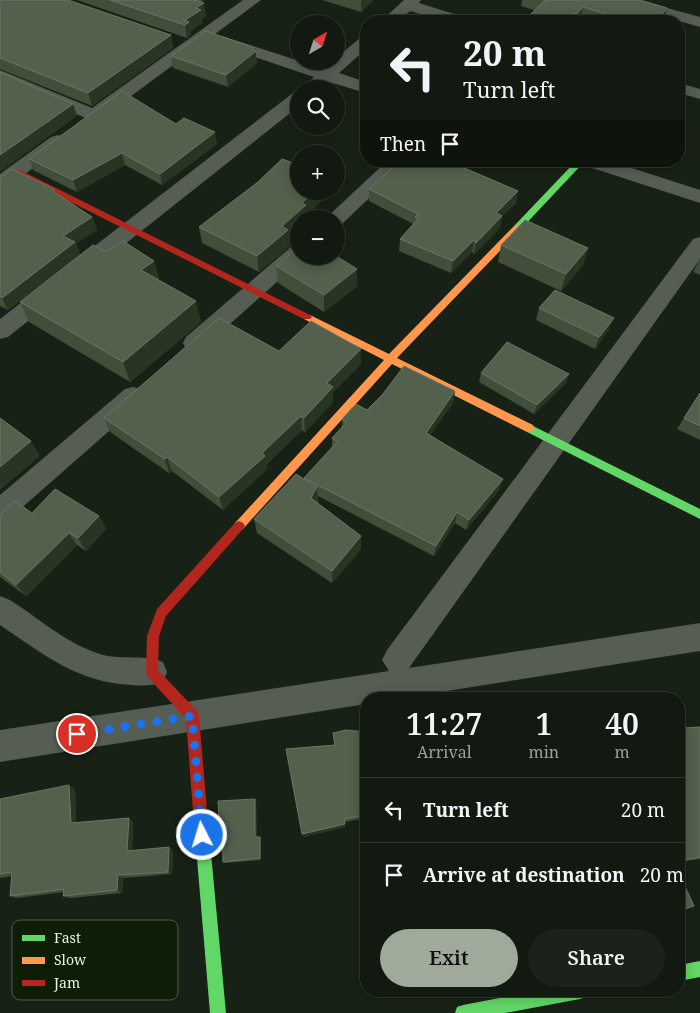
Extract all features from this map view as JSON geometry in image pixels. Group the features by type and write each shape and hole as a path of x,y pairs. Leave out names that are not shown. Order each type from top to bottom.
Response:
{"street":[{"path":"0,183 253,0"},
{"path":"621,0 675,15"},
{"path":"396,15 410,2 445,15"},
{"path":"685,18 700,22"},
{"path":"204,35 360,86"},
{"path":"171,40 189,46"},
{"path":"321,80 360,46"},
{"path":"0,75 94,115"},
{"path":"685,90 700,94"},
{"path":"0,331 290,104"},
{"path":"345,210 392,167"},
{"path":"218,1013 192,716 152,672 153,636 161,612 390,359 575,167"},
{"path":"608,167 700,197"},
{"path":"16,171 700,514"},
{"path":"397,660 700,244"},
{"path":"180,355 290,259"},
{"path":"0,511 150,381"},
{"path":"0,609 70,655 108,670 152,672"},
{"path":"0,746 699,635"},
{"path":"685,972 700,969"},
{"path":"463,1013 548,997"}],"building":[{"path":"0,0 68,0 171,35 88,93 0,58"},
{"path":"110,0 195,0 204,3 196,8 201,10 185,20 189,22 185,25"},
{"path":"545,0 640,0 667,8 662,15 609,15 583,7 577,14 573,13 571,15 530,15"},
{"path":"206,31 255,48 253,50 256,51 226,75 171,56"},
{"path":"0,72 73,104 0,155"},
{"path":"122,91 176,124 184,118 215,132 160,174 122,153 73,180 29,159"},
{"path":"282,159 290,162 290,200 305,200 302,203 306,205 300,210 290,210 290,219 282,226 288,230 257,256 199,227 258,182"},
{"path":"393,167 462,167 518,191 496,213 502,216 476,243 474,240 453,261 400,239 419,218 415,217 418,214 369,189"},
{"path":"12,169 54,189 54,192 92,217 63,236 75,242 2,298 0,296 0,176"},
{"path":"525,220 588,248 566,274 501,245"},
{"path":"123,241 154,261 141,270 196,301 123,362 20,302 93,245 106,252"},
{"path":"290,254 290,265 345,265 345,262 357,269 324,295 276,266"},
{"path":"555,290 614,318 599,337 539,308"},
{"path":"219,318 279,351 311,321 361,349 327,383 333,387 304,418 301,416 262,453 265,456 219,497 167,457 165,459 104,418"},
{"path":"507,342 569,374 537,405 481,373"},
{"path":"404,366 455,391 426,433 503,479 469,520 457,512 436,546 304,478 337,442 332,438 346,423 342,419 356,404 367,410 383,394"},
{"path":"700,393 700,426 684,418"},
{"path":"0,418 31,441 0,467"},
{"path":"296,474 317,487 311,498 361,536 332,571 254,519"},
{"path":"55,489 99,516 78,538 69,533 16,585 0,572 0,515 15,501 32,513"},
{"path":"700,727 700,857 685,860 685,728"},
{"path":"346,730 360,731 360,816 344,819 345,824 302,834 286,749 335,745 333,733"},
{"path":"69,785 71,823 129,818 127,851 169,847 168,872 118,875 117,890 63,896 64,889 10,896 12,872 0,874 0,799"},
{"path":"255,799 255,837 260,837 260,858 223,862 218,801"},
{"path":"685,886 694,906 685,909"}],"traffic: fast":[{"path":"517,228 575,167"},
{"path":"529,428 700,514"},
{"path":"200,811 218,1013"},
{"path":"685,972 700,969"},
{"path":"463,1013 548,997"}],"traffic: slow":[{"path":"239,526 390,359 517,228"},
{"path":"307,317 529,428"}],"traffic: jam":[{"path":"20,173 307,317"},
{"path":"200,811 192,716 152,672 153,636 161,613 239,526"}],"route":[{"path":"77,734 192,716 202,835"}]}
